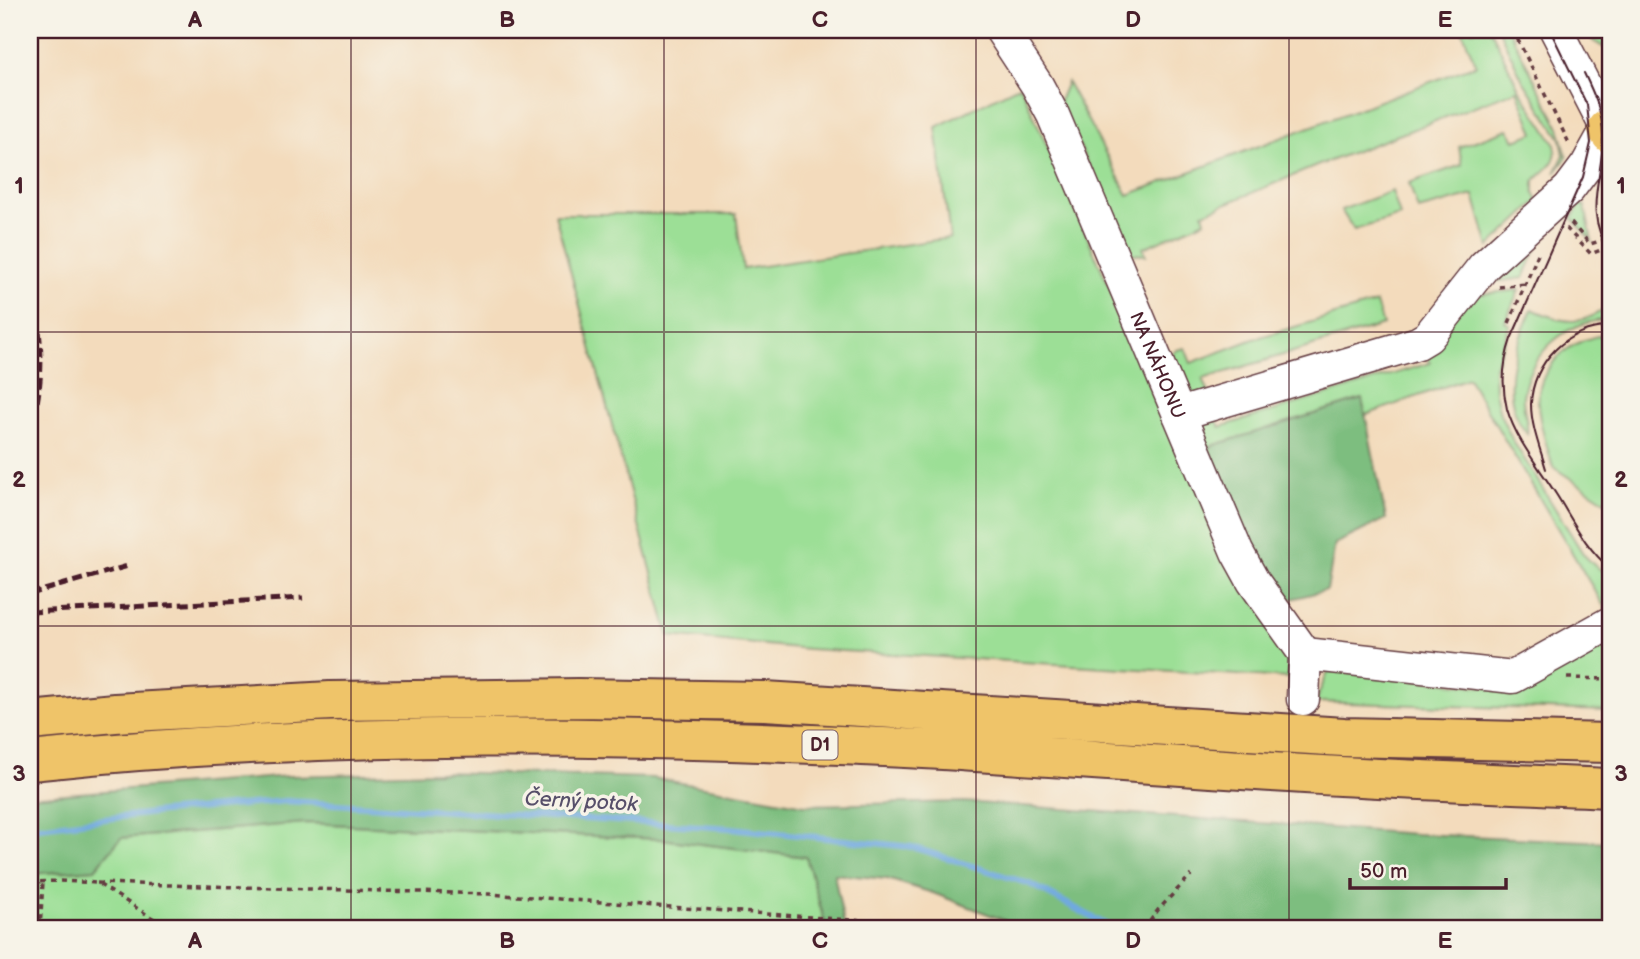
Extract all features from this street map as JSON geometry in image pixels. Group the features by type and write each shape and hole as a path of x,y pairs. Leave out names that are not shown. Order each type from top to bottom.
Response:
{"highway":[{"name":"D1","path":"30,721 115,713 331,701 645,699 844,705 1344,737 1610,743"},
{"name":"D1","path":"30,761 125,751 324,741 560,739 753,742 945,750 1338,776 1610,788"}],"street":[{"name":"NA NÁHONU","path":"1001,30 1053,115 1237,552 1253,580 1305,654"},
{"path":"1179,414 1424,340 1433,334 1484,266 1558,212 1569,189 1609,130 1556,30"},
{"path":"1303,699 1305,654 1513,677 1610,623"}],"path":[{"path":"1513,30 1565,130 1571,148"},
{"path":"1558,212 1590,244 1610,238"},
{"path":"1558,212 1591,254 1610,246"},
{"path":"1509,323 1539,251"},
{"path":"1144,929 1191,875"},
{"path":"40,929 43,881"},
{"path":"30,882 489,894 866,920 950,929"},
{"path":"97,884 170,929"}],"green space":[{"path":"1462,30 1491,30 1519,89 1556,149 1554,160 1534,181 1534,193 1538,201 1489,247 1474,195 1418,210 1409,183 1462,165 1459,147 1508,129 1515,140 1534,133 1517,90 1319,165 1203,213 1205,221 1143,248 1146,255 1127,250 1059,101 1067,82 1128,195 1476,65"},
{"path":"1499,30 1509,30 1559,127 1567,157 1555,173 1564,155 1561,139 1522,79"},
{"path":"1587,30 1610,30 1610,51 1593,41"},
{"path":"1020,85 1238,577 1281,639 1294,667 1288,678 809,649 669,636 555,214 736,214 743,269 950,238 936,127"},
{"path":"1392,191 1400,216 1354,230 1341,210"},
{"path":"1580,204 1585,206 1592,241 1572,218"},
{"path":"1545,227 1524,278 1478,284 1504,269 1535,242 1534,233"},
{"path":"1519,290 1505,322 1510,325 1494,370 1500,414 1513,441 1584,555 1610,576 1610,612 1605,608 1468,378 1366,415 1361,399 1202,449 1195,420 1213,413 1220,427 1430,363 1426,350 1470,295"},
{"path":"1376,303 1383,325 1203,379 1209,393 1189,400 1168,357 1185,348 1191,363 1254,339"},
{"path":"1610,305 1610,320 1594,321 1565,333 1542,353 1533,366 1523,396 1527,434 1518,419 1511,388 1519,340 1532,309 1553,318 1572,321 1590,317"},
{"path":"1610,334 1610,504 1553,467 1541,425 1538,402 1546,372 1555,360 1579,343"},
{"path":"1362,399 1386,519 1335,544 1327,590 1284,601 1260,574 1202,449"},
{"path":"1610,636 1610,711 1315,702 1329,670 1504,689"},
{"path":"438,772 653,778 805,805 964,802 1416,834 1610,842 1610,929 1027,929 933,893 887,879 834,874 845,929 827,929 806,857 661,839 306,823 121,838 95,869 30,874 30,797 289,776"},
{"path":"306,823 661,839 807,857 826,929 30,929 30,874 95,869 120,838"}],"waterway":[{"name":"Černý potok","path":"30,828 286,801 731,828 912,847 1030,884 1114,929"}],"tram line":[{"path":"1550,30 1587,105 1591,143 1583,177 1511,339 1506,356 1504,391 1507,409 1522,442 1587,543 1610,568"},
{"path":"1584,73 1600,111 1603,136 1595,208 1597,222 1610,253"},
{"path":"1546,469 1531,412 1533,389 1538,375 1545,361 1567,340 1595,328 1610,327"}],"railway":[{"path":"30,288 38,324 41,360 38,395 30,431"},
{"path":"30,594 128,566"},
{"path":"30,612 303,598"}]}
